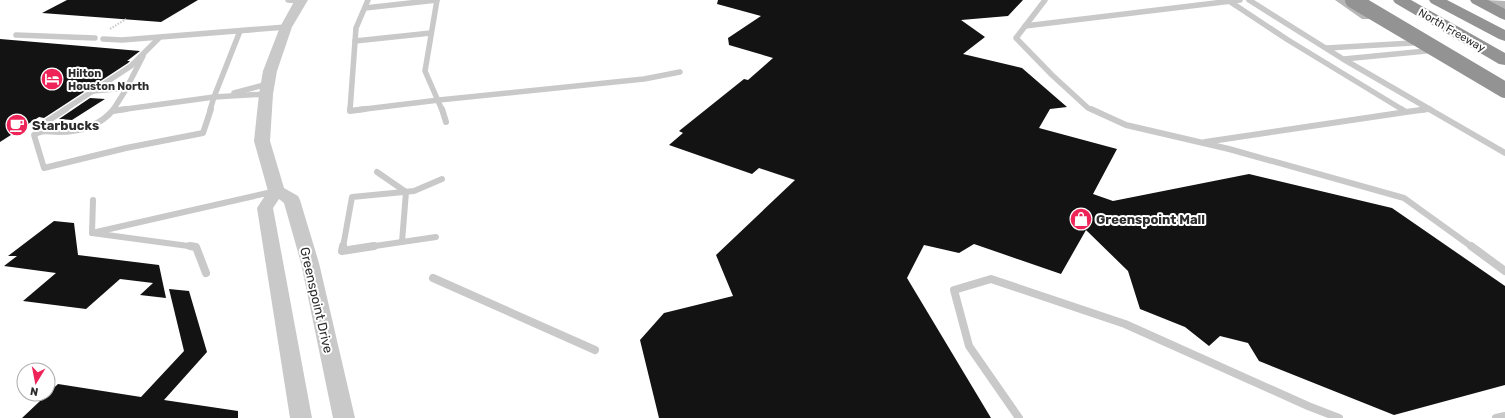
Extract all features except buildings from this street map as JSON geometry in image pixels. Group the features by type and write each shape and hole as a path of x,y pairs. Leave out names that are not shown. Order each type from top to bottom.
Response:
{"highway":[{"path":"1345,0 1505,83"},
{"path":"1353,0 1505,90"},
{"path":"1366,0 1505,83"},
{"name":"North Freeway","path":"1400,0 1505,60"},
{"name":"North Freeway","path":"1422,0 1505,46"},
{"name":"North Freeway","path":"1436,0 1505,36"},
{"path":"1477,0 1505,15"}],"main road":[{"path":"1341,0 1505,99"},
{"path":"1492,0 1505,6"}],"street":[{"path":"298,0 286,27 270,71 266,89 262,141 276,191 264,208 301,418"},
{"name":"Greenspoint Drive","path":"276,191 292,200 310,263 344,418"}],"lane":[{"path":"368,0 356,28 350,111 439,100 644,79 680,72"},
{"path":"365,8 437,0 425,71 439,100 446,122"},
{"path":"1044,0 1016,38 1052,75 1088,108 1126,124 1202,142 1404,198 1505,271"},
{"path":"1025,26 1240,0"},
{"path":"1249,0 1343,59 1505,153"},
{"path":"1229,1 1288,40 1406,112"},
{"path":"103,39 122,40 159,38 286,27"},
{"path":"159,38 131,66 40,126 39,132 34,136 44,168 126,148 203,133 214,98 240,31"},
{"path":"355,41 431,33"},
{"path":"16,35 95,38"},
{"path":"1327,48 1412,43"},
{"path":"1343,59 1426,51"},
{"path":"39,132 56,134 74,132 91,126 104,119 113,111 142,56"},
{"path":"94,91 126,88"},
{"path":"214,98 266,89"},
{"path":"113,111 214,98 266,89"},
{"path":"1202,142 1429,109"},
{"path":"377,172 406,192"},
{"path":"436,237 342,251 352,197 414,191 442,179"},
{"path":"92,234 276,191"},
{"path":"402,242 406,192"},
{"path":"92,234 93,200"},
{"path":"92,234 196,247 206,273"},
{"path":"432,278 595,350"},
{"path":"1019,418 969,346 954,290 992,279 1125,324 1308,406 1339,418"},
{"path":"1496,418 1505,416"}],"place":[{"name":"Hilton Houston North","path":"52,79"},
{"name":"Starbucks","path":"17,125"},
{"name":"Greenspoint Mall","path":"1081,219"}]}
